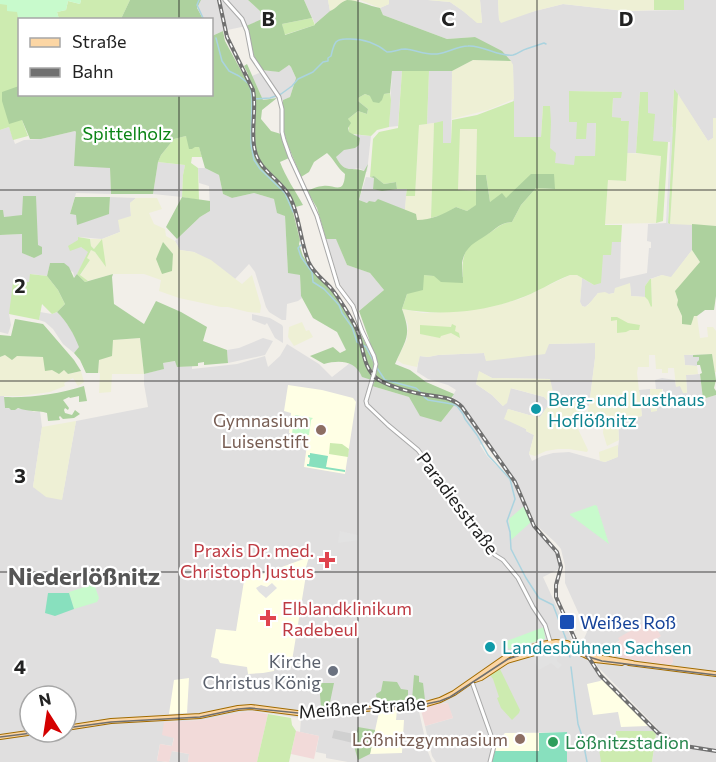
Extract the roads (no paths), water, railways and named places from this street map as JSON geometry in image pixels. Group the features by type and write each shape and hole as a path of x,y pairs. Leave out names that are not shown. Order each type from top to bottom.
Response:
{"main road":[{"name":"Meißner Straße","path":"78,726 111,721 200,717 251,707 310,714 426,704 445,699 512,652 550,642 567,643 597,657 716,674"},
{"name":"Meißner Straße","path":"473,681 507,661 552,648 570,648 600,661 632,663"},
{"path":"0,737 18,734"}],"street":[{"name":"Paradiesstraße","path":"225,0 242,19 252,57 279,96 282,109 282,132 290,157 317,216 338,286 353,306 376,362 366,401 371,410 418,450 490,550 503,560 518,578 545,625 552,648"},
{"path":"473,681 493,741 490,762"}],"waterway":[{"path":"199,0 197,5 203,18"},
{"path":"216,38 222,61 229,71 249,84 251,90 251,144 254,160 285,193 293,212"},
{"path":"252,99 270,98 281,94 298,79 328,61 335,44 341,39 365,41 387,52 405,49 433,54 474,46 513,55 540,44 546,44"},
{"path":"301,245 298,248 301,257 312,272 313,282 324,289 339,305 352,327 357,342 366,347 375,364"},
{"path":"377,368 385,380 416,388 428,400 457,406 488,455 510,479 515,499 507,521 511,549 539,598 553,605 566,639"},
{"path":"567,650 570,657"},
{"path":"571,667 578,724 587,762"}],"tram line":[{"path":"78,726 111,722 200,717 250,708 308,714 426,704 450,697 508,659 551,645 570,647 602,661 716,675"},
{"path":"0,737 18,735"}],"railway":[{"path":"219,0 227,37 253,90 253,136 257,157 290,198 309,263 333,291 352,320 369,370 379,380 390,385 415,393 446,398 462,407 515,482 534,526 557,552 561,567 556,585 556,597 578,646 600,675 658,733 679,745 716,751"}],"place":[{"name":"Berg- und Lusthaus Hoflößnitz","path":"536,409"},
{"name":"Gymnasium Luisenstift","path":"321,430"},
{"name":"Praxis Dr. med. Christoph Justus","path":"327,560"},
{"name":"Elblandklinikum Radebeul","path":"268,618"},
{"name":"Weißes Roß","path":"567,622"},
{"name":"Landesbühnen Sachsen","path":"490,647"},
{"name":"Kirche Christus König","path":"333,671"},
{"name":"Lößnitzgymnasium","path":"520,739"},
{"name":"Lößnitzstadion","path":"553,742"}],"district":[{"name":"Niederlößnitz","path":"84,575"}],"park label":[{"name":"Spittelholz","path":"127,133"}]}
